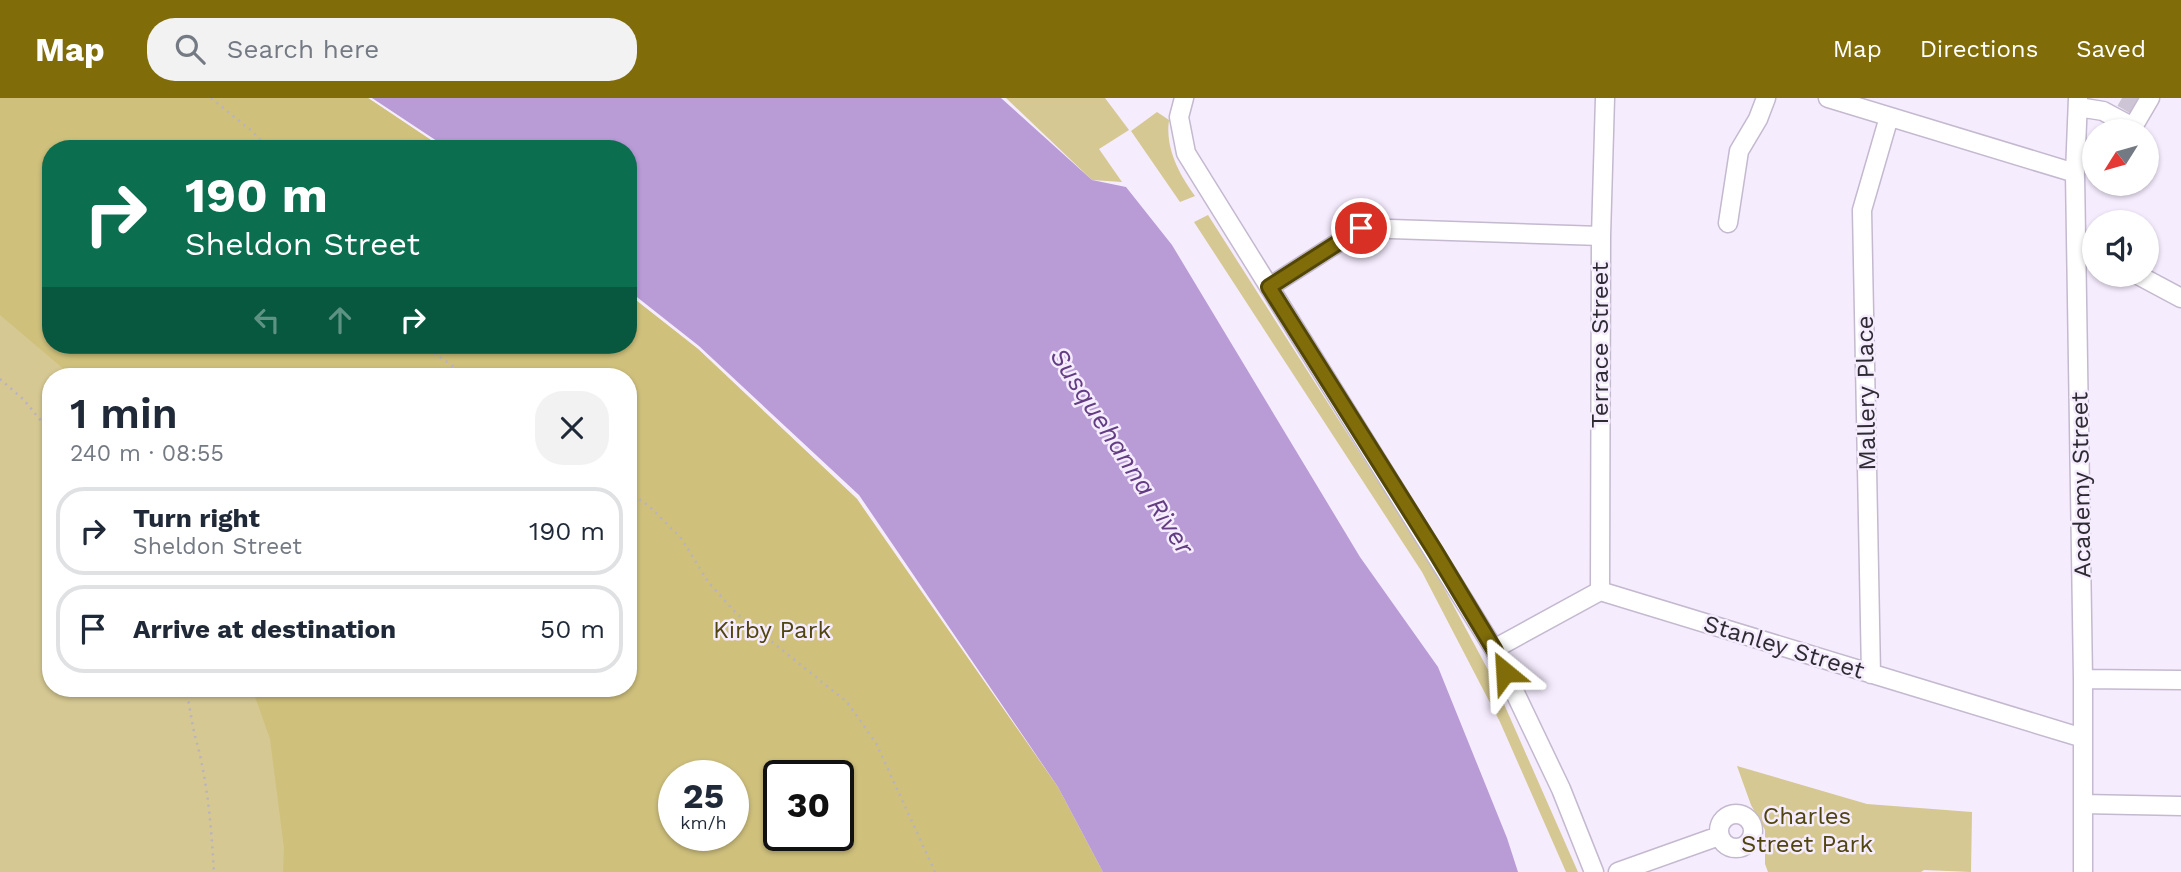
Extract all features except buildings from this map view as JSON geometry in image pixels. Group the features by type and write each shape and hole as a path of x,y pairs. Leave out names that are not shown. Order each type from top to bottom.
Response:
{"street":[{"path":"1184,98 1179,117 1186,153 1494,649 1561,789 1594,872"},
{"name":"Terrace Street","path":"1600,591 1601,236 1605,98"},
{"path":"1728,223 1739,150 1758,119 1766,98"},
{"path":"1828,98 2075,173"},
{"path":"2078,103 2133,127 2144,105"},
{"name":"Academy Street","path":"2078,103 2075,173 2083,680 2083,872"},
{"name":"Mallery Place","path":"1871,674 1863,210 1889,117"},
{"path":"2076,150 2082,150"},
{"path":"1269,287 1361,228 1601,236"},
{"path":"2077,242 2082,244"},
{"path":"2159,286 2181,298"},
{"path":"1494,649 1600,591"},
{"name":"Stanley Street","path":"1600,591 2083,738"},
{"path":"2083,680 2181,680"},
{"path":"2083,804 2181,806"},
{"path":"1618,872 1719,836"}],"path":[{"path":"211,98 261,140"},
{"path":"436,354 456,368"},
{"path":"0,379 42,422"},
{"path":"637,498 681,538 709,583 736,613 847,702 876,743 935,872"},
{"path":"188,697 209,802 214,872"}],"green space":[{"name":"Kirby Park","path":"0,98 368,98 431,140 42,140 42,354 637,354 637,301 698,349 857,499 1103,872 0,872"},
{"name":"Kirby Park","path":"0,98 368,98 431,140 42,140 42,351 0,315"},
{"path":"1006,98 1105,98 1129,130 1099,149 1122,182 1092,180"},
{"path":"1157,112 1169,120 1169,141 1174,160 1195,196 1180,202 1131,131"},
{"path":"1208,215 1432,566 1493,679 1578,872 1566,872 1500,722 1422,572 1194,222"},
{"name":"Kirby Park","path":"637,301 698,349 857,499 1058,787 1103,872 283,872 284,848 270,739 255,697 637,697 637,368 63,368 46,354 637,354"},
{"name":"Charles Street Park","path":"1737,766 1867,804 1972,812 1971,872 1768,872 1765,864 1765,830 1751,805"}],"water":[{"name":"Susquehanna River","path":"372,98 1001,98 1092,180 1126,187 1172,245 1360,557 1438,667 1507,838 1518,872 1103,872 1058,787 859,495 699,346 637,297 637,140 435,140"}],"tunnel":[{"path":"2122,98 2139,108"}],"route":[{"path":"1361,228 1269,287 1435,551 1505,672"}]}
